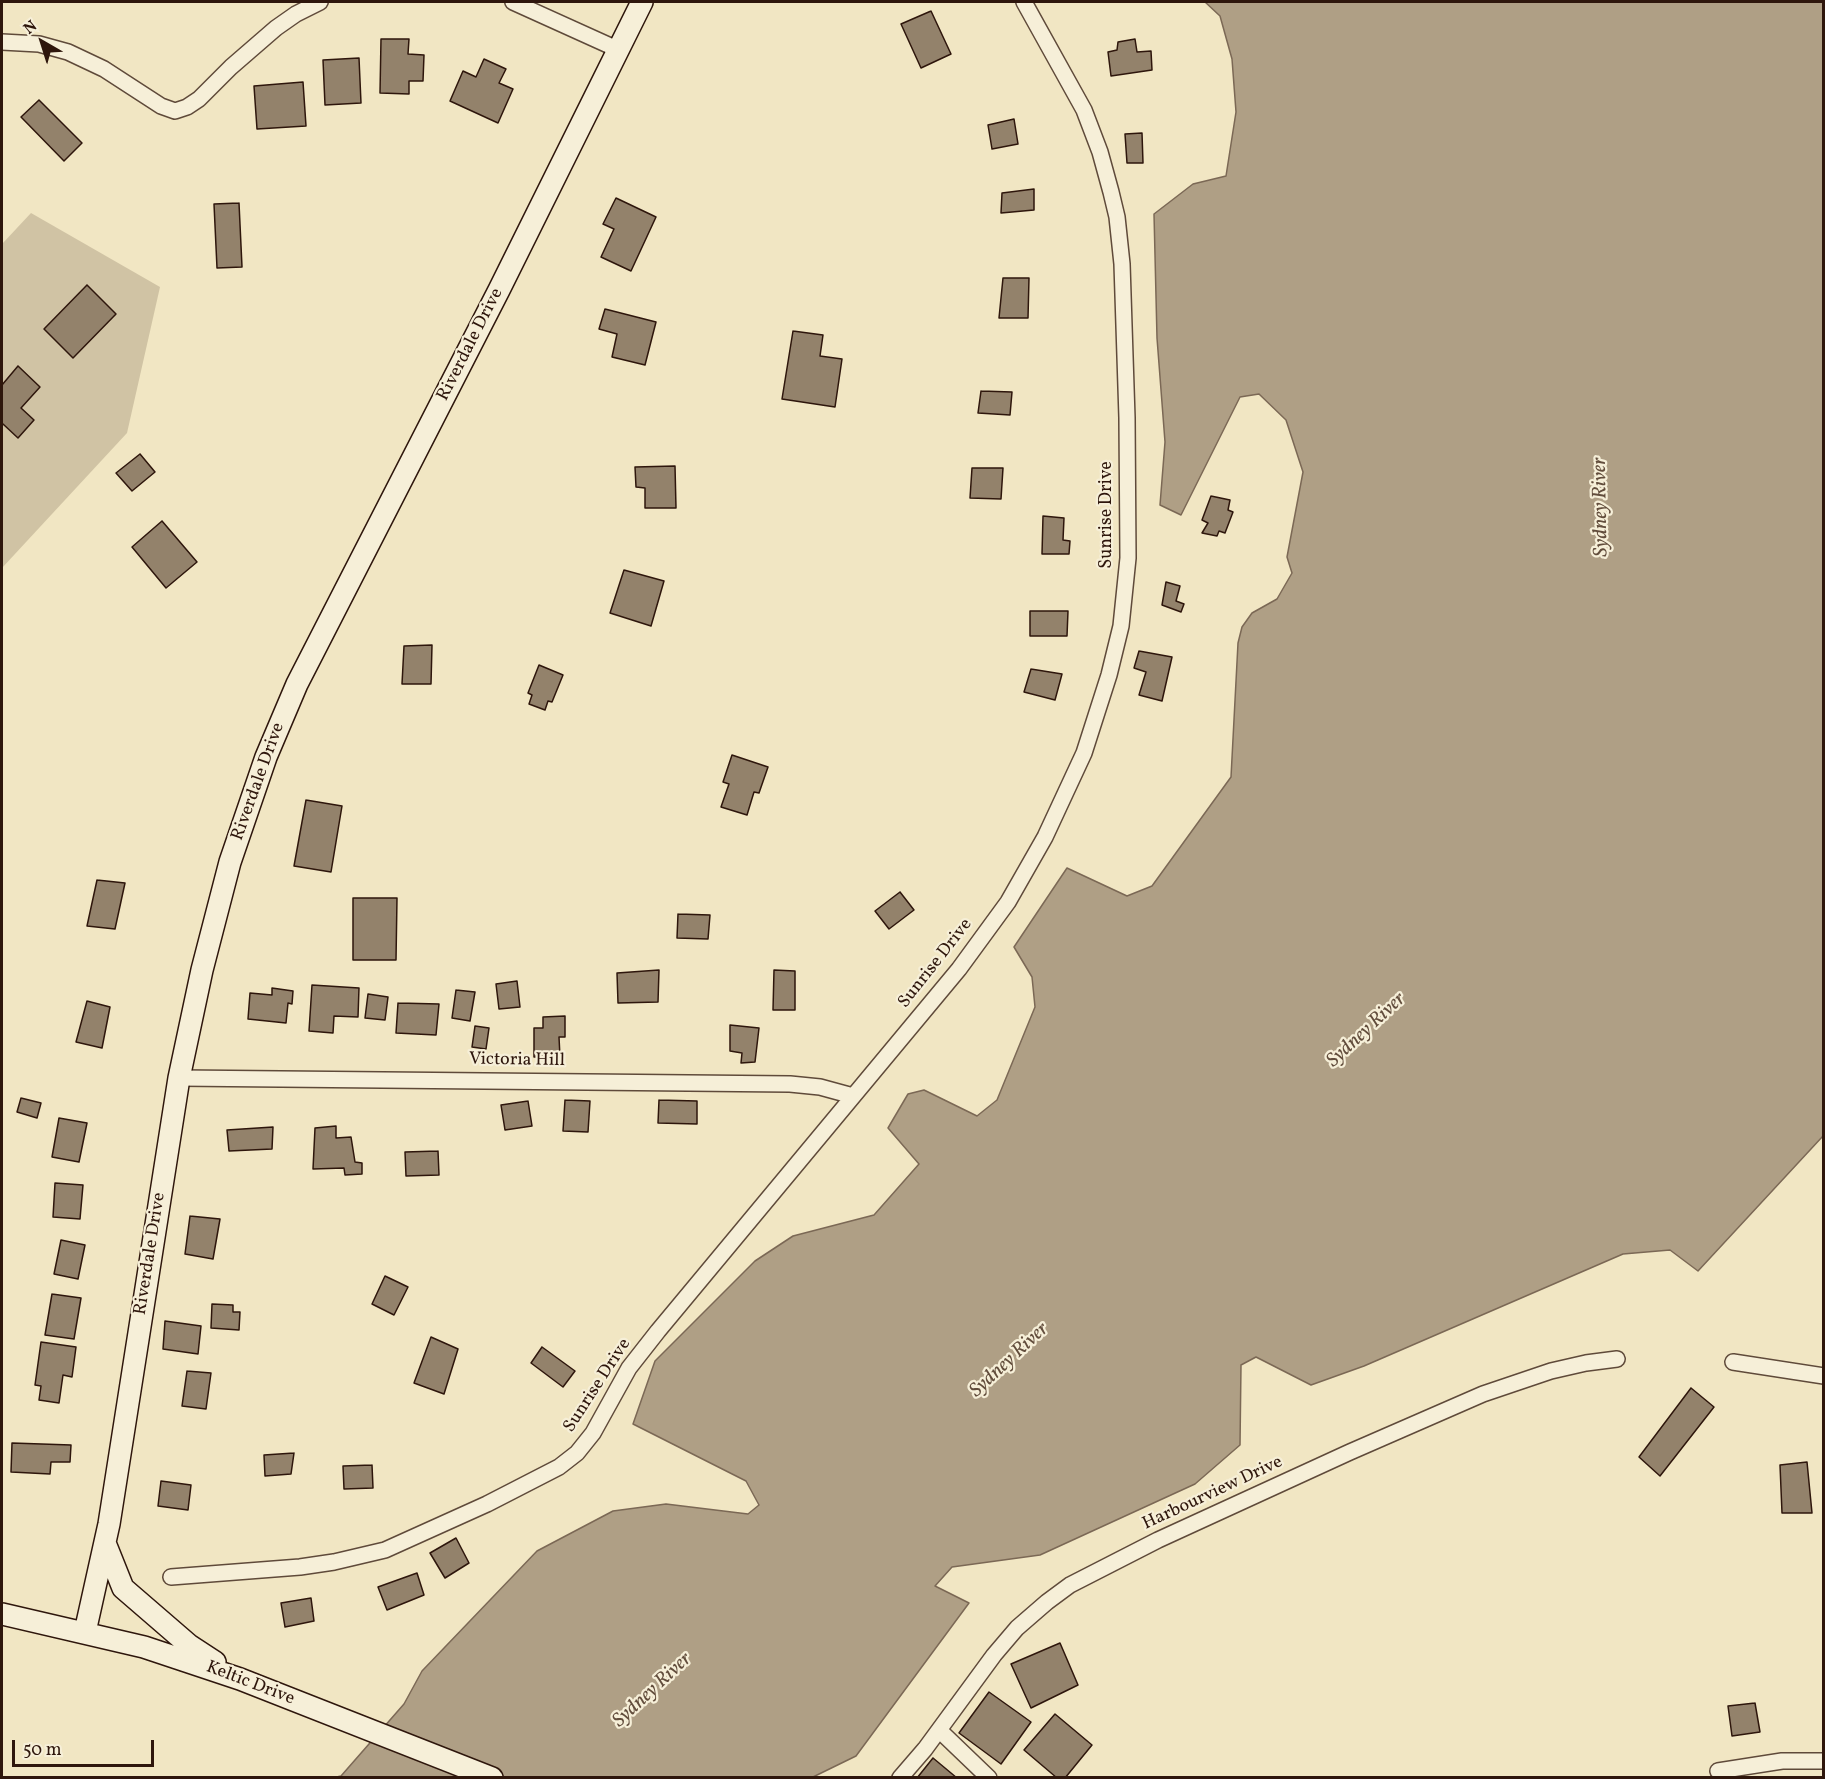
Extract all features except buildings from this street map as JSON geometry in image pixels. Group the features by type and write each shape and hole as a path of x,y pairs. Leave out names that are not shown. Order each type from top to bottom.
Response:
{"main road":[{"name":"Riverdale Drive","path":"86,1632 105,1543 179,1078 202,970 230,862 266,757 293,693 500,290 642,2"},
{"path":"105,1543 123,1588 189,1645 240,1679"},
{"name":"Keltic Drive","path":"2,1614 144,1647 240,1679 492,1778"}],"street":[{"path":"2,42 39,44 68,52 104,69 170,111 187,107 199,99 231,67 276,28 296,14 320,2"},
{"path":"513,2 618,49"},
{"name":"Sunrise Drive","path":"171,1577 334,1562 385,1550 488,1504 559,1467 577,1453 588,1440 629,1368 959,969 1008,902 1040,846 1087,746 1115,655 1124,603 1128,558 1129,489 1122,264 1117,217 1106,172 1084,110 1024,2"},
{"name":"Victoria Hill","path":"179,1078 789,1084 820,1087 853,1096"},
{"name":"Harbourview Drive","path":"900,1778 1017,1628 1070,1585 1095,1571 1350,1452 1483,1394 1551,1371 1617,1359"},
{"path":"1733,1362 1824,1376"},
{"path":"939,1730 989,1778"},
{"path":"1718,1771 1782,1761 1824,1761"}],"shaded area":[{"path":"31,213 160,287 127,433 2,568 2,244"}],"water":[{"name":"Sydney River","path":"1205,2 1823,2 1823,1136 1698,1271 1670,1250 1623,1254 1364,1366 1311,1385 1256,1357 1241,1365 1240,1445 1195,1484 1040,1555 952,1567 935,1586 969,1603 856,1756 813,1777 332,1778 341,1776 404,1704 422,1671 537,1551 613,1511 666,1504 748,1514 759,1505 746,1481 633,1424 655,1361 755,1261 793,1236 874,1215 919,1164 888,1128 908,1094 924,1090 977,1116 997,1100 1035,1007 1032,977 1014,947 1067,868 1127,896 1152,886 1231,777 1238,643 1242,627 1252,613 1277,599 1292,573 1287,557 1303,472 1286,420 1259,394 1240,397 1181,515 1160,505 1165,442 1157,338 1154,214 1193,184 1226,176 1236,112 1232,59 1220,16"}]}
